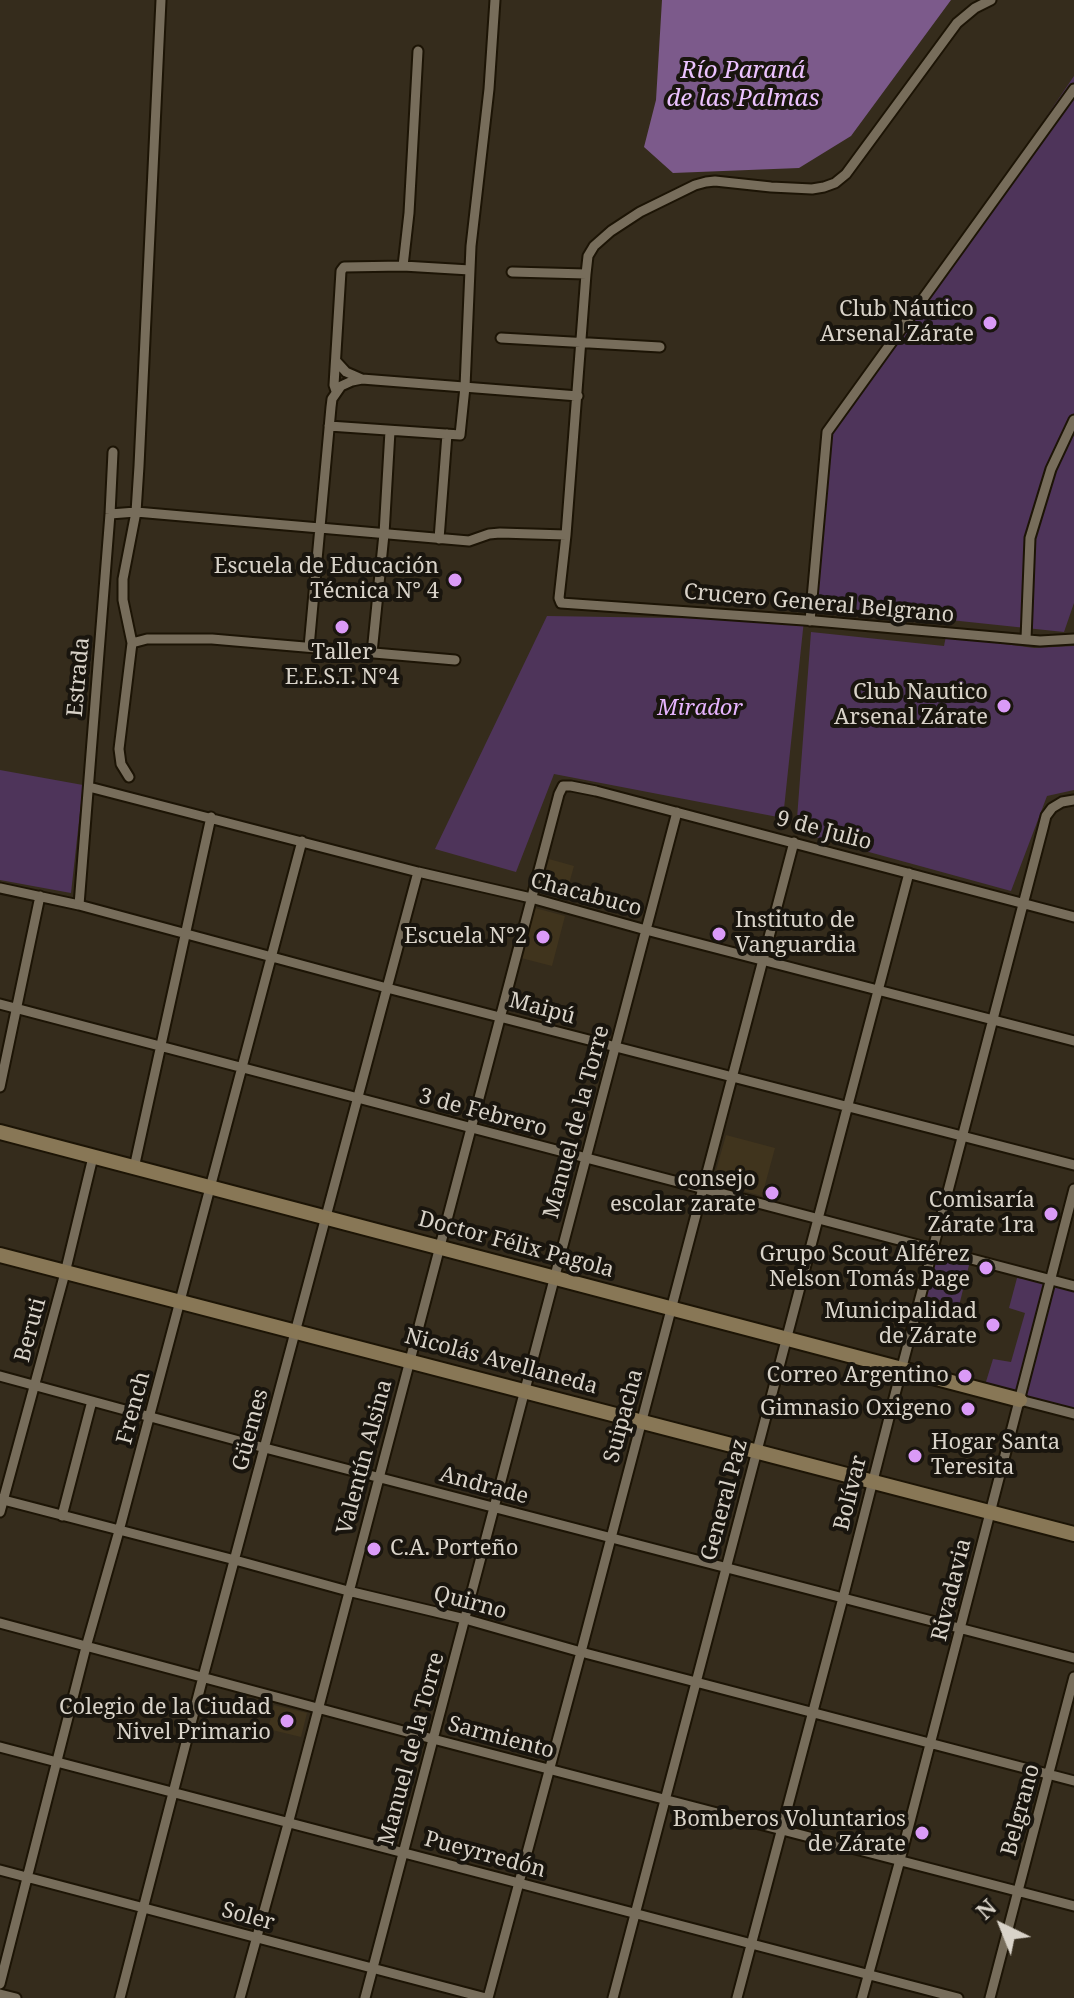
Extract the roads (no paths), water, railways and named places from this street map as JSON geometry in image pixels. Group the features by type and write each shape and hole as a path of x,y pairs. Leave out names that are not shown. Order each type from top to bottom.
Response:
{"street":[{"path":"129,777 121,764 119,749 132,643 123,600 123,579 136,512 161,0"},
{"path":"329,426 460,435 470,270 495,0"},
{"path":"110,514 136,512 469,541 500,533 566,535 586,274 588,256 594,246 640,212 695,185 715,181 812,189 835,183 846,174 957,23 991,0"},
{"path":"403,266 418,51"},
{"path":"810,621 827,432 1074,89"},
{"path":"336,391 341,271 348,266 470,270"},
{"path":"512,272 586,274"},
{"path":"501,338 660,347"},
{"path":"336,361 346,372 362,379"},
{"path":"309,647 329,426 336,391 362,379 578,396"},
{"path":"1026,639 1030,538 1051,469 1074,420"},
{"path":"372,653 390,431"},
{"path":"439,539 447,434"},
{"name":"Estrada","path":"79,905 113,452"},
{"name":"Crucero General Belgrano","path":"566,535 561,603 1040,641 1074,639"},
{"path":"132,643 147,639 212,639 455,660"},
{"name":"9 de Julio","path":"563,786 596,791 1074,917"},
{"name":"Valentín Alsina","path":"240,1998 563,786"},
{"name":"Chacabuco","path":"89,787 531,898 1074,1041"},
{"name":"Bolívar","path":"737,1998 1046,816 1062,802 1074,800"},
{"name":"Manuel de la Torre","path":"365,1998 677,812"},
{"path":"134,1168 211,817"},
{"name":"French","path":"0,1984 86,1647 302,841"},
{"name":"Suipacha","path":"487,1998 794,842"},
{"name":"Güemes","path":"120,1998 418,872"},
{"name":"General Paz","path":"613,1998 909,873"},
{"name":"Maipú","path":"0,888 79,905 387,988 1074,1165"},
{"path":"0,1087 40,896"},
{"name":"3 de Febrero","path":"0,1004 1074,1286"},
{"name":"Doctor Félix Pagola","path":"0,1132 1020,1400"},
{"name":"Beruti","path":"0,1512 93,1157"},
{"name":"Rivadavia","path":"862,1998 1074,1189"},
{"name":"Nicolás Avellaneda","path":"0,1255 1074,1534"},
{"name":"Andrade","path":"0,1376 1074,1658"},
{"path":"1020,1400 1074,1414"},
{"path":"62,1516 92,1401"},
{"name":"Quirno","path":"2,1500 1074,1781"},
{"name":"Sarmiento","path":"0,1623 1074,1906"},
{"name":"Belgrano","path":"990,1998 1074,1677"},
{"name":"Pueyrredón","path":"0,1747 958,1998"},
{"name":"Soler","path":"0,1870 487,1998"},
{"path":"0,1994 16,1998"}],"water":[{"name":"Río Paraná de las Palmas","path":"662,0 951,0 851,136 799,168 673,173 644,147 656,100"}],"place":[{"name":"Club Náutico Arsenal Zárate","path":"990,323"},
{"name":"Escuela de Educación Técnica N° 4","path":"455,580"},
{"name":"Taller E.E.S.T. N°4","path":"342,627"},
{"name":"Club Nautico Arsenal Zárate","path":"1004,706"},
{"name":"Instituto de Vanguardia","path":"719,934"},
{"name":"Escuela N°2","path":"543,937"},
{"name":"consejo escolar zarate","path":"772,1193"},
{"name":"Comisaría Zárate 1ra","path":"1051,1214"},
{"name":"Grupo Scout Alférez Nelson Tomás Page","path":"986,1268"},
{"name":"Municipalidad de Zárate","path":"993,1325"},
{"name":"Correo Argentino","path":"965,1376"},
{"name":"Gimnasio Oxigeno","path":"968,1409"},
{"name":"Hogar Santa Teresita","path":"915,1456"},
{"name":"C.A. Porteño","path":"374,1549"},
{"name":"Colegio de la Ciudad Nivel Primario","path":"287,1721"},
{"name":"Bomberos Voluntarios de Zárate","path":"922,1833"}],"park label":[{"name":"Mirador","path":"700,709"}]}
